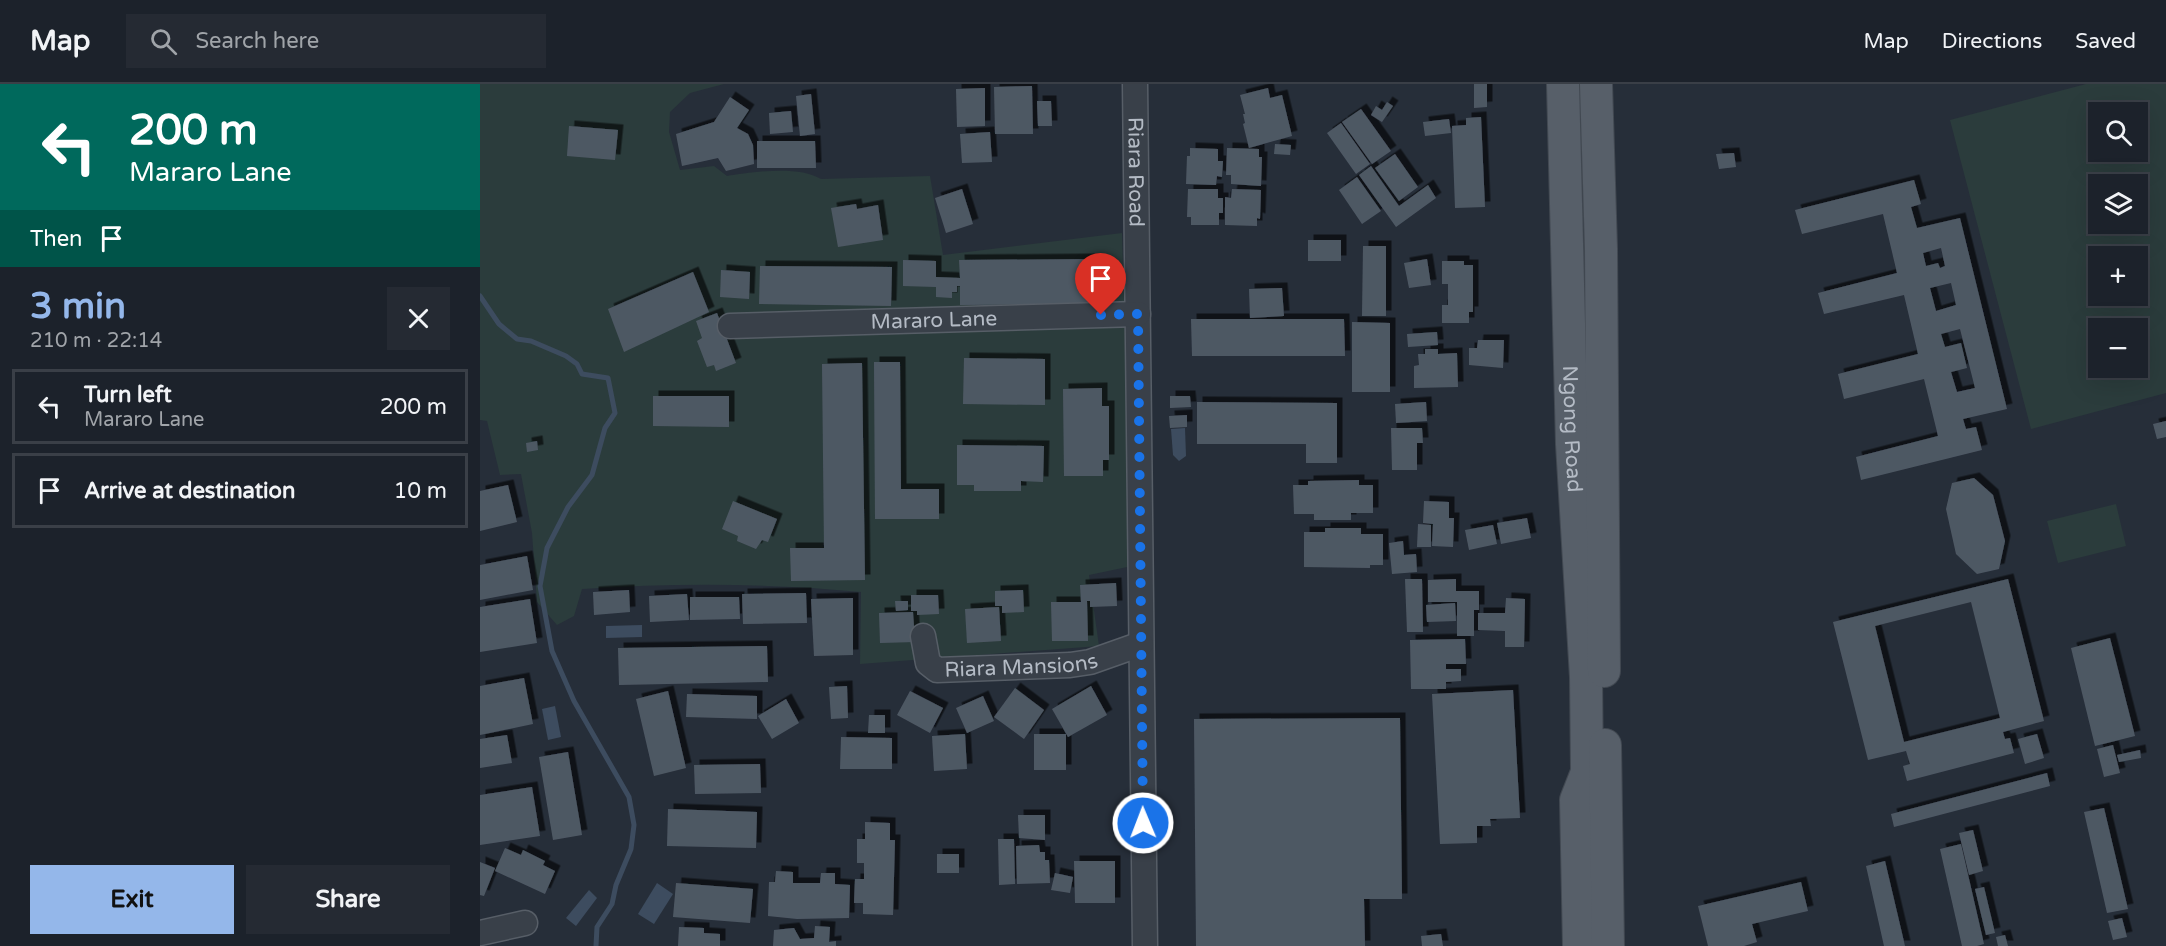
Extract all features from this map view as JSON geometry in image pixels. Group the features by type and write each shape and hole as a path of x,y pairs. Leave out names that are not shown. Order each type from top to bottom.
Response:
{"main road":[{"name":"Ngong Road","path":"1563,84 1572,444 1586,676 1596,774 1608,946"},
{"name":"Ngong Road","path":"1591,946 1604,530 1596,84"},
{"name":"Ngong Road","path":"1580,946 1576,800 1596,774"},
{"name":"Ngong Road","path":"1596,774 1616,798 1620,946"}],"street":[{"name":"Riara Road","path":"1135,84 1145,946"},
{"name":"Mararo Lane","path":"730,326 1138,314"},
{"name":"Riara Mansions","path":"923,636 928,663 937,670 1070,665 1090,662 1141,644"},
{"path":"480,933 525,923"}],"shaded area":[{"path":"480,84 724,84 690,93 670,112 669,132 680,170 714,166 727,176 788,171 801,172 821,179 930,176 943,255 1122,233 1132,566 1089,575 1099,646 860,664 861,592 756,586 687,585 582,589 574,616 557,625 537,602 532,533 521,474 500,475 487,421 480,420"},
{"path":"2086,84 2166,84 2166,393 2031,429 1950,120"},
{"path":"2116,504 2126,546 2058,563 2047,521"}],"water":[{"path":"1185,428 1186,456 1179,461 1173,455 1171,429"},
{"path":"642,625 642,637 606,638 606,626"},
{"path":"555,706 561,737 548,740 542,709"},
{"path":"657,883 673,894 654,924 638,914"},
{"path":"589,890 597,898 576,926 566,918"}],"building":[{"path":"1474,84 1487,84 1487,107 1474,108"},
{"path":"1032,86 1033,134 995,134 994,87"},
{"path":"985,88 985,126 957,127 956,89"},
{"path":"1268,88 1270,98 1282,95 1292,136 1249,148 1243,124 1245,123 1243,114 1245,114 1240,95"},
{"path":"811,94 815,134 800,136 796,96"},
{"path":"730,97 749,110 737,128 748,134 753,145 754,164 726,171 718,158 682,166 676,134 714,122"},
{"path":"1037,101 1051,101 1052,126 1038,126"},
{"path":"1387,102 1393,106 1382,122 1371,115 1376,106 1382,110"},
{"path":"1361,109 1391,151 1372,164 1342,122"},
{"path":"791,111 793,132 770,134 769,113"},
{"path":"1481,117 1485,207 1455,208 1452,126 1466,125 1466,118"},
{"path":"1449,119 1451,133 1425,136 1423,122"},
{"path":"1341,123 1370,164 1356,174 1327,133"},
{"path":"569,126 618,130 615,160 567,156"},
{"path":"990,132 992,162 962,163 960,134"},
{"path":"757,141 815,141 816,168 757,168"},
{"path":"1275,144 1291,145 1290,155 1274,154"},
{"path":"1190,148 1218,149 1218,161 1223,161 1222,177 1217,176 1216,185 1186,184 1187,156 1190,156"},
{"path":"1227,148 1259,149 1259,157 1262,157 1261,186 1231,184 1231,175 1226,175"},
{"path":"1734,153 1736,167 1719,169 1716,154"},
{"path":"1395,154 1418,187 1399,201 1375,168"},
{"path":"1371,166 1399,206 1428,185 1436,198 1396,227 1359,175"},
{"path":"1357,177 1381,211 1362,224 1339,190"},
{"path":"1914,180 1921,204 1911,207 1917,228 1960,218 2007,409 1963,419 1966,429 1976,427 1982,450 1861,480 1856,457 1938,436 1924,379 1844,399 1838,374 1918,354 1904,295 1824,314 1818,293 1897,273 1883,214 1802,234 1795,210","holes":["1941,248 1945,266 1940,268 1938,263 1926,266 1923,253","1951,283 1956,305 1936,311 1930,288","1960,329 1975,388 1957,392 1951,372 1967,368 1961,343 1945,347 1941,334"]},
{"path":"962,189 973,224 946,233 935,198"},
{"path":"1188,189 1218,189 1218,198 1223,198 1223,213 1219,213 1219,225 1191,225 1191,217 1187,217"},
{"path":"1232,189 1261,190 1260,219 1257,218 1257,226 1225,225 1225,197 1231,198"},
{"path":"856,204 857,209 878,205 883,240 838,247 831,208"},
{"path":"1308,240 1341,240 1341,261 1308,261"},
{"path":"1363,246 1386,246 1386,316 1362,316"},
{"path":"1093,259 1094,304 960,305 960,286 957,286 957,292 952,292 952,298 936,297 936,287 903,286 903,260 936,261 936,277 960,278 959,260"},
{"path":"1427,259 1431,285 1409,288 1404,263"},
{"path":"1442,261 1464,261 1464,265 1473,265 1473,312 1469,312 1469,323 1442,323 1442,305 1448,305 1448,284 1442,284"},
{"path":"760,266 892,267 891,306 759,304"},
{"path":"721,270 750,272 749,299 720,297"},
{"path":"693,272 709,312 624,352 608,309"},
{"path":"1282,288 1284,316 1250,318 1249,289"},
{"path":"717,313 736,363 716,371 714,365 707,367 697,341 702,338 696,321"},
{"path":"1191,319 1344,319 1345,356 1192,356"},
{"path":"1352,322 1390,323 1390,392 1352,392"},
{"path":"1437,332 1438,345 1408,347 1407,334"},
{"path":"1478,340 1504,340 1503,368 1469,365 1469,348 1477,348"},
{"path":"1425,349 1438,349 1438,354 1457,353 1458,387 1414,388 1414,366 1419,365 1418,354 1425,354"},
{"path":"964,358 1045,359 1045,405 963,404"},
{"path":"874,362 900,362 901,489 939,489 939,519 875,519"},
{"path":"862,363 865,580 791,581 790,548 824,548 822,364"},
{"path":"1102,388 1102,406 1109,406 1109,460 1103,460 1103,476 1064,476 1063,389"},
{"path":"653,396 729,396 729,427 653,426"},
{"path":"1170,396 1190,396 1191,407 1170,408"},
{"path":"1197,402 1337,403 1337,463 1306,463 1306,444 1197,444"},
{"path":"1426,402 1427,421 1396,423 1395,404"},
{"path":"1187,415 1187,427 1170,428 1169,416"},
{"path":"2166,421 2166,437 2157,439 2153,424"},
{"path":"1391,428 1422,428 1423,443 1417,443 1417,470 1392,470"},
{"path":"537,441 538,450 527,452 526,443"},
{"path":"957,445 1044,446 1043,482 1021,481 1021,491 974,491 974,485 957,485"},
{"path":"1974,478 1993,495 2005,541 1999,569 1977,574 1956,554 1946,509 1952,483"},
{"path":"1359,480 1359,485 1373,485 1373,513 1351,513 1351,520 1314,520 1314,514 1294,514 1293,485 1308,485 1308,481"},
{"path":"508,485 517,522 480,531 480,491"},
{"path":"733,501 777,519 768,542 762,540 756,549 737,541 738,536 722,529"},
{"path":"1424,501 1449,502 1449,518 1454,518 1453,547 1432,546 1433,524 1423,523"},
{"path":"1527,518 1531,538 1501,544 1497,523"},
{"path":"1418,524 1431,525 1431,547 1417,547"},
{"path":"1493,525 1497,544 1469,550 1465,530"},
{"path":"1325,528 1361,528 1361,534 1383,534 1383,565 1370,565 1370,568 1304,567 1304,532 1325,532"},
{"path":"1403,541 1404,555 1416,554 1417,572 1392,574 1389,543"},
{"path":"527,556 533,590 480,600 480,565"},
{"path":"1405,579 1422,579 1423,632 1407,632"},
{"path":"1456,579 1456,591 1479,591 1479,610 1474,610 1474,636 1457,636 1457,602 1428,602 1428,580"},
{"path":"2008,579 2044,721 2003,732 2005,739 2010,738 2014,753 1907,781 1903,766 1910,764 1906,751 1868,760 1833,622","holes":["1971,602 2000,718 1904,742 1875,626"]},
{"path":"1116,583 1117,606 1090,607 1090,601 1087,601 1088,641 1052,641 1051,602 1081,602 1080,585"},
{"path":"629,590 630,612 594,615 593,592"},
{"path":"1023,590 1024,612 1002,613 1002,606 995,606 995,591"},
{"path":"806,593 807,623 743,624 742,594"},
{"path":"687,594 689,620 650,622 649,596"},
{"path":"911,595 938,595 939,614 917,615 917,611 911,611"},
{"path":"690,597 739,597 740,619 690,620"},
{"path":"853,598 853,655 814,656 811,599"},
{"path":"1506,598 1525,599 1524,647 1505,647 1505,631 1478,630 1478,613 1505,613"},
{"path":"530,599 537,643 480,652 480,607"},
{"path":"895,601 908,601 908,610 896,611"},
{"path":"1455,603 1456,621 1427,622 1426,605"},
{"path":"999,607 1001,641 967,643 965,609"},
{"path":"913,612 915,642 880,643 879,613"},
{"path":"2110,638 2135,736 2095,746 2071,648"},
{"path":"1465,639 1466,664 1446,664 1446,669 1461,669 1461,681 1446,682 1446,689 1411,689 1410,640"},
{"path":"767,646 768,682 619,685 618,648"},
{"path":"524,678 533,724 480,735 480,686"},
{"path":"847,686 848,718 831,719 829,687"},
{"path":"1091,686 1107,715 1068,737 1052,709"},
{"path":"1015,688 1044,710 1024,739 994,717"},
{"path":"1513,690 1520,818 1490,819 1491,826 1477,826 1477,843 1440,844 1432,694"},
{"path":"668,691 686,768 654,776 636,699"},
{"path":"910,691 943,708 930,733 897,715"},
{"path":"687,694 757,696 757,719 686,717"},
{"path":"983,696 994,721 967,733 956,708"},
{"path":"786,699 799,723 772,739 758,716"},
{"path":"869,715 885,715 885,733 868,733"},
{"path":"1400,718 1402,899 1364,899 1365,946 1196,946 1194,719"},
{"path":"965,734 967,769 934,771 932,736"},
{"path":"1034,734 1066,734 1066,770 1034,770"},
{"path":"2037,734 2044,758 2025,764 2018,739"},
{"path":"507,735 512,763 480,768 480,739"},
{"path":"841,737 892,738 892,769 840,769"},
{"path":"2113,745 2120,773 2104,777 2097,749"},
{"path":"2140,750 2141,758 2119,762 2117,755"},
{"path":"568,752 582,835 553,840 539,757"},
{"path":"760,764 761,793 695,794 694,765"},
{"path":"2047,773 2050,786 1894,827 1891,814"},
{"path":"532,787 540,836 480,845 480,795"},
{"path":"2104,808 2128,909 2107,913 2084,812"},
{"path":"668,809 757,812 756,848 667,846"},
{"path":"1018,815 1045,815 1045,840 1019,838"},
{"path":"865,822 890,823 890,840 895,840 893,915 863,914 863,903 854,903 855,879 864,879 864,863 857,863 857,839 865,839"},
{"path":"1973,830 1983,871 1969,875 1959,833"},
{"path":"998,839 1014,839 1015,884 999,885"},
{"path":"1961,844 1984,944 1977,946 1962,946 1940,849"},
{"path":"1039,845 1040,852 1045,852 1045,860 1049,860 1050,883 1017,884 1016,846"},
{"path":"505,848 521,855 523,850 545,861 543,865 555,871 545,894 495,871"},
{"path":"937,854 959,854 959,873 937,873"},
{"path":"1074,861 1115,861 1115,903 1075,903"},
{"path":"1885,861 1905,946 1884,946 1866,866"},
{"path":"480,862 495,868 484,896 480,895"},
{"path":"776,871 793,872 793,883 820,883 821,873 835,873 835,884 850,885 849,918 797,919 768,916 769,882 775,882"},
{"path":"1055,873 1073,877 1070,893 1051,890"},
{"path":"1801,882 1808,911 1752,924 1757,942 1744,946 1708,946 1698,906"},
{"path":"676,883 753,889 750,923 673,917"},
{"path":"1984,887 1995,933 1986,935 1975,889"},
{"path":"2122,918 2127,937 2113,940 2108,921"},
{"path":"815,926 830,927 829,942 836,941 836,946 773,946 774,930 794,928 800,939 814,938"},
{"path":"679,927 704,928 704,933 720,934 720,946 678,946"},
{"path":"1441,934 1443,946 1422,946 1421,936"},
{"path":"2005,935 2008,946 1998,946 1996,937"}],"waterway":[{"path":"480,296 499,324 517,339 531,341 566,356 577,364 582,374 608,378 615,413 605,428 592,475 568,507 547,548 540,586 552,651 574,701 629,797 634,825 631,849 616,885 612,904 597,927 596,946"}],"route":[{"path":"1101,315 1138,314 1143,823"}]}
